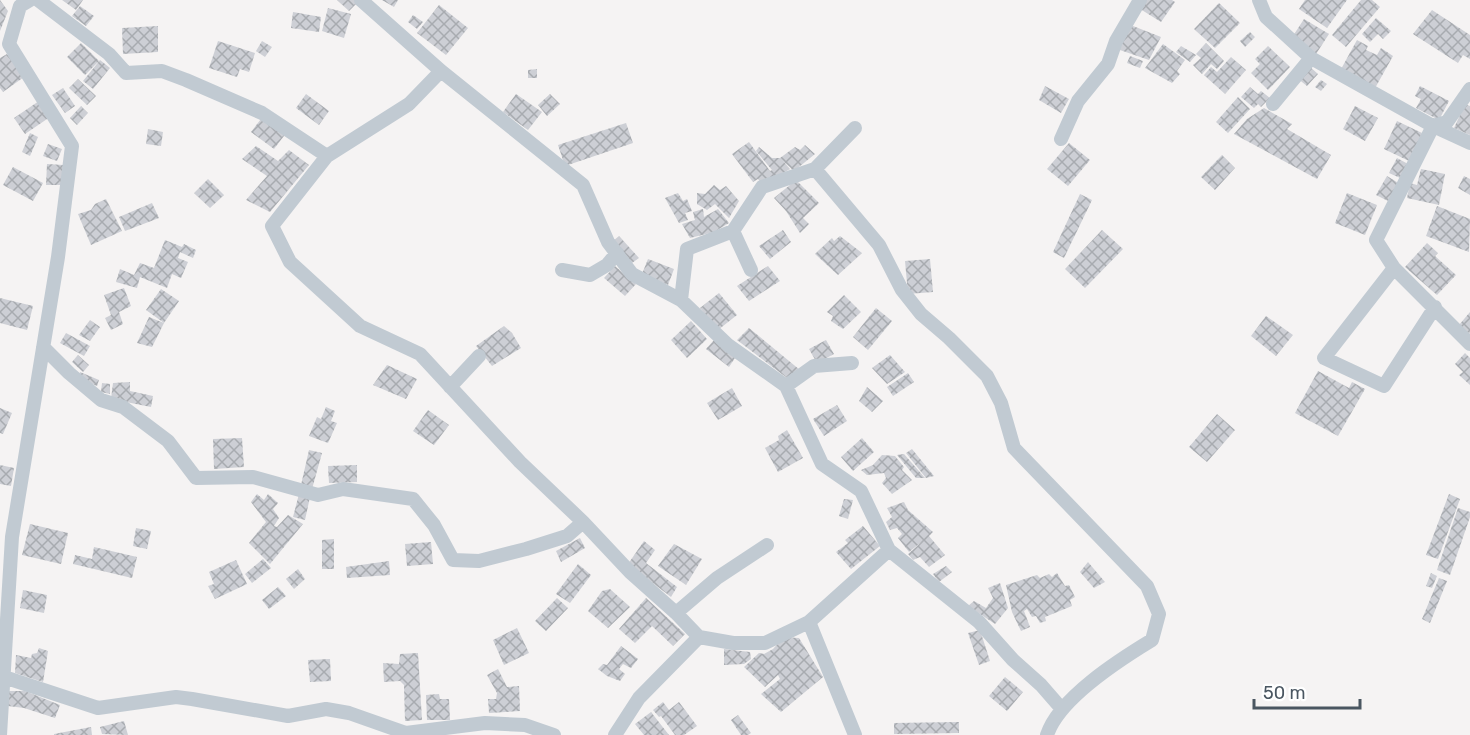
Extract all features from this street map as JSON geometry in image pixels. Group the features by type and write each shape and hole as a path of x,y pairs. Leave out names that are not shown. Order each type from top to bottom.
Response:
{"street":[{"path":"0,735 4,677 5,561 12,537 58,257 72,146 9,44 20,6 30,0"},
{"path":"38,0 109,54 126,73 162,71 186,80 262,113 327,156"},
{"path":"361,0 441,71 583,186 608,242 632,274 681,300 728,345 786,386 822,464 861,491 889,550 978,622 1061,708"},
{"path":"1061,139 1078,101 1108,64 1116,41 1140,0"},
{"path":"1258,0 1266,17 1311,58 1433,126 1470,143"},
{"path":"1273,104 1311,58"},
{"path":"441,71 409,104 327,156 272,226 290,262 360,326 420,354 520,462 699,637 733,643 765,643 808,622 889,550"},
{"path":"1470,89 1447,122 1433,126 1376,240 1394,268 1470,344"},
{"path":"681,300 687,249 733,231 762,187 815,169 855,128"},
{"path":"815,169 879,246 902,290 921,314 987,376 1001,403 1014,448 1147,586 1159,615 1152,640 1123,658 1061,708 1047,735"},
{"path":"733,231 751,270"},
{"path":"561,270 590,275 607,265 617,253"},
{"path":"1394,268 1324,358 1384,386 1435,308"},
{"path":"43,347 101,400 123,407 168,441 196,478 253,477 318,495 343,489 413,499 434,525 453,560 479,561 526,549 567,536 583,522"},
{"path":"450,387 479,356"},
{"path":"786,386 814,366 852,363"},
{"path":"676,613 717,578 766,545"},
{"path":"808,622 855,735"},
{"path":"615,735 639,698 699,637"},
{"path":"4,677 98,708 176,697 288,716 326,710 349,713 406,733 485,723 525,725 554,735"}],"building":[{"path":"0,0 8,11 0,31"},
{"path":"62,0 83,0 76,10"},
{"path":"337,0 355,0 358,2 349,11"},
{"path":"382,0 398,0 394,7"},
{"path":"1142,0 1172,0 1175,2 1161,22 1137,7"},
{"path":"1305,0 1347,0 1327,28 1299,9"},
{"path":"1361,0 1372,0 1380,7 1346,47 1332,35"},
{"path":"1219,3 1240,23 1215,48 1194,29"},
{"path":"439,5 468,28 446,55 417,33"},
{"path":"80,6 94,16 86,26 72,16"},
{"path":"328,8 351,14 344,38 322,31"},
{"path":"1432,10 1470,35 1470,59 1463,55 1458,63 1413,34"},
{"path":"293,12 321,17 319,32 291,28"},
{"path":"413,15 423,22 417,29 408,22"},
{"path":"1376,18 1391,31 1383,39 1378,34 1370,42 1362,34"},
{"path":"1304,19 1329,34 1316,54 1291,39"},
{"path":"1128,24 1161,37 1149,60 1117,49"},
{"path":"158,26 158,52 123,54 122,28"},
{"path":"1250,32 1255,37 1245,47 1240,41"},
{"path":"1357,40 1368,46 1366,50 1377,55 1381,48 1393,56 1374,90 1340,71"},
{"path":"218,41 255,53 249,72 240,69 237,77 209,68"},
{"path":"262,41 272,47 265,57 256,51"},
{"path":"81,43 99,61 85,75 67,57"},
{"path":"1206,43 1224,61 1217,69 1211,64 1202,74 1193,65 1201,58 1196,54"},
{"path":"1163,44 1185,60 1177,71 1180,74 1172,83 1145,68"},
{"path":"1181,46 1196,55 1190,62 1176,52"},
{"path":"1268,46 1290,67 1268,90 1251,73 1260,64 1255,59"},
{"path":"7,54 24,77 3,92 0,88 0,58"},
{"path":"1130,56 1143,61 1140,68 1127,63"},
{"path":"1231,57 1246,70 1225,94 1204,75 1211,67 1217,72"},
{"path":"100,60 110,68 93,89 83,81"},
{"path":"1308,65 1318,74 1307,86 1297,78"},
{"path":"537,69 537,78 528,78 528,70"},
{"path":"78,79 96,96 87,105 69,88"},
{"path":"1321,80 1327,84 1321,91 1315,87"},
{"path":"1045,86 1069,99 1061,113 1039,100"},
{"path":"1420,86 1449,101 1439,120 1416,108 1421,99 1415,96"},
{"path":"1250,87 1258,94 1261,91 1270,98 1261,107 1258,104 1254,108 1241,97"},
{"path":"63,88 75,106 65,113 52,95"},
{"path":"306,94 329,111 319,125 296,108"},
{"path":"516,94 542,112 528,130 503,112"},
{"path":"550,94 560,104 547,116 538,105"},
{"path":"1238,97 1250,109 1228,133 1216,122"},
{"path":"39,101 50,117 25,134 14,118"},
{"path":"1465,104 1470,106 1470,135 1454,128"},
{"path":"81,106 88,113 77,125 70,118"},
{"path":"1355,106 1378,118 1365,141 1343,129"},
{"path":"1264,108 1292,124 1287,129 1331,155 1317,179 1234,134 1247,119"},
{"path":"264,115 287,132 274,149 251,132"},
{"path":"1397,121 1422,133 1409,161 1384,149"},
{"path":"626,123 633,143 565,166 558,145"},
{"path":"148,129 163,132 161,146 146,144"},
{"path":"30,133 38,137 30,156 22,152"},
{"path":"749,142 770,171 772,170 756,151 759,147 772,158 780,158 795,147 800,150 805,145 815,154 794,171 783,161 790,169 763,185 758,179 753,182 732,154"},
{"path":"1069,143 1090,160 1068,186 1047,169"},
{"path":"48,144 62,149 57,161 43,156"},
{"path":"256,146 278,161 289,150 309,165 270,212 246,200 267,176 242,159"},
{"path":"1222,155 1235,168 1215,190 1201,177"},
{"path":"1397,158 1408,164 1400,178 1389,173"},
{"path":"47,164 64,165 64,185 46,185"},
{"path":"13,167 43,183 33,201 3,185"},
{"path":"1421,169 1445,174 1439,205 1407,198 1410,183 1417,185"},
{"path":"1387,176 1400,184 1388,201 1376,195"},
{"path":"1464,176 1470,179 1470,195 1458,188"},
{"path":"208,179 224,195 210,208 194,193"},
{"path":"796,180 819,203 803,218 809,224 800,233 786,211 774,198"},
{"path":"714,185 720,190 726,186 739,201 729,218 715,204 707,210 697,204 697,193 705,194"},
{"path":"678,193 683,201 687,199 692,211 685,213 688,220 679,223 665,198"},
{"path":"1347,193 1377,205 1365,235 1335,223"},
{"path":"1080,194 1092,200 1064,258 1053,252"},
{"path":"106,199 122,231 91,245 78,214 91,210 95,204"},
{"path":"152,203 159,218 125,231 119,217"},
{"path":"1437,206 1470,219 1469,252 1426,236"},
{"path":"703,209 704,217 718,209 729,223 714,232 690,238 682,224 695,220 693,212"},
{"path":"783,230 791,242 770,259 759,246"},
{"path":"1102,230 1123,249 1085,288 1065,269"},
{"path":"619,236 639,258 632,263 613,241"},
{"path":"840,236 862,253 838,275 815,254 832,238 834,241"},
{"path":"165,240 182,247 184,244 196,250 193,258 180,252 178,258 188,262 181,278 172,274 167,288 140,277 137,288 116,282 120,269 134,275 140,263 154,268"},
{"path":"1427,243 1438,253 1435,256 1456,275 1437,295 1405,267"},
{"path":"648,259 674,269 668,285 642,274"},
{"path":"930,259 933,292 908,294 905,261"},
{"path":"615,266 636,284 625,296 604,278"},
{"path":"768,266 780,281 749,301 737,286"},
{"path":"124,288 131,306 119,312 123,324 111,330 105,318 111,315 104,295"},
{"path":"161,289 179,301 164,323 146,310"},
{"path":"719,293 737,315 718,330 700,308"},
{"path":"844,295 861,312 843,329 831,321 833,316 827,312"},
{"path":"0,298 33,306 27,330 0,323"},
{"path":"876,308 892,321 868,350 853,337"},
{"path":"1470,312 1470,334 1459,325"},
{"path":"1266,316 1293,335 1276,356 1251,336"},
{"path":"149,317 164,323 152,347 137,343"},
{"path":"90,320 100,327 90,341 79,335"},
{"path":"691,321 707,339 687,358 671,340"},
{"path":"504,326 512,333 521,348 492,366 476,346"},
{"path":"749,328 800,370 791,381 737,340"},
{"path":"66,333 90,346 84,356 60,343"},
{"path":"714,340 735,358 729,367 706,349"},
{"path":"826,340 834,354 817,363 809,349"},
{"path":"1465,353 1470,358 1470,385 1459,375 1463,372 1455,364"},
{"path":"78,355 89,365 83,372 72,362"},
{"path":"890,355 905,372 887,384 872,368"},
{"path":"387,365 417,379 406,399 373,385"},
{"path":"1318,371 1349,388 1352,382 1365,389 1338,436 1295,413"},
{"path":"80,372 99,380 97,386 79,379"},
{"path":"908,373 914,382 893,396 887,387"},
{"path":"130,382 130,391 153,396 151,407 111,399 113,383"},
{"path":"102,383 110,384 110,394 101,392"},
{"path":"867,387 883,401 872,412 859,401"},
{"path":"732,388 742,406 718,420 707,403"},
{"path":"837,405 847,421 824,436 813,419"},
{"path":"326,407 335,411 331,421 337,423 328,443 309,436 317,417 321,419"},
{"path":"0,408 12,413 3,434 0,433"},
{"path":"428,410 449,425 434,445 413,431"},
{"path":"1217,414 1235,430 1207,462 1189,447"},
{"path":"787,430 803,458 778,472 765,448 779,440 778,436"},
{"path":"242,438 244,467 214,469 213,439"},
{"path":"862,438 874,452 853,471 841,457"},
{"path":"912,449 934,476 926,478 906,453"},
{"path":"309,450 322,453 312,489 301,485"},
{"path":"904,454 925,478 916,478 897,455"},
{"path":"882,455 895,456 904,467 902,470 912,480 892,494 882,483 886,478 884,473 867,475 861,470 873,465"},
{"path":"0,465 14,468 11,486 0,484"},
{"path":"357,465 357,482 329,483 328,466"},
{"path":"257,494 264,500 268,494 278,503 273,509 279,518 274,526 277,527 288,515 303,524 270,564 249,543 266,522 251,502"},
{"path":"299,494 310,497 305,520 293,517"},
{"path":"1449,494 1460,499 1438,559 1426,555"},
{"path":"844,499 853,500 848,519 839,516"},
{"path":"904,502 908,510 933,532 929,536 945,555 929,567 920,557 913,560 908,554 924,540 909,552 898,538 902,534 897,528 890,530 886,522 892,517 887,508"},
{"path":"1458,508 1470,512 1470,517 1450,575 1437,570"},
{"path":"30,524 68,533 61,564 22,555"},
{"path":"863,526 880,546 851,569 836,552 848,543 845,540"},
{"path":"136,528 151,531 147,549 133,546"},
{"path":"580,538 585,548 561,562 556,551"},
{"path":"334,539 334,569 322,569 322,540"},
{"path":"644,541 655,550 646,563 677,587 671,597 628,564"},
{"path":"431,542 433,564 407,566 405,544"},
{"path":"674,544 702,559 686,585 658,566"},
{"path":"94,547 137,557 132,578 73,564 75,555 92,559"},
{"path":"263,559 271,568 252,583 245,574"},
{"path":"236,560 247,584 215,599 208,586 214,584 209,572"},
{"path":"389,561 390,575 347,578 346,567"},
{"path":"1088,562 1105,582 1094,588 1080,572"},
{"path":"578,564 591,575 570,603 556,594"},
{"path":"946,566 952,572 939,582 933,574"},
{"path":"298,569 305,579 294,589 286,579"},
{"path":"1057,573 1065,586 1069,585 1075,597 1070,600 1072,606 1045,617 1046,621 1040,623 1036,616 1032,617 1027,609 1024,611 1030,627 1021,631 1012,612 1006,585 1037,575 1040,578 1049,574 1052,577"},
{"path":"1431,573 1437,576 1432,588 1426,586"},
{"path":"1439,578 1447,581 1430,623 1422,619"},
{"path":"1000,583 1008,608 995,624 968,606 974,601 986,608 993,598 988,588"},
{"path":"278,587 286,596 269,609 262,600"},
{"path":"610,589 630,607 608,628 588,611 602,591"},
{"path":"23,590 47,595 44,613 20,608"},
{"path":"557,598 568,608 546,631 535,621"},
{"path":"646,598 685,634 673,646 652,626 635,643 619,629"},
{"path":"517,628 529,653 504,665 493,640"},
{"path":"980,630 990,661 979,665 968,633"},
{"path":"784,637 799,638 823,677 781,712 761,694 780,679 778,675 765,687 744,667 759,653 764,654 773,649"},
{"path":"621,646 638,659 631,668 623,664 619,669 625,674 620,681 607,676 598,669 603,664 607,665"},
{"path":"39,648 48,651 43,682 15,673 16,655 31,658"},
{"path":"724,649 750,652 751,659 744,664 724,665"},
{"path":"418,653 422,720 405,721 404,685 400,681 384,682 383,663 399,664 400,654"},
{"path":"330,659 331,681 310,682 308,660"},
{"path":"498,669 507,687 519,686 520,711 489,713 488,699 496,699 497,693 487,675"},
{"path":"1005,677 1023,692 1007,711 989,696"},
{"path":"8,691 25,691 60,705 55,718 24,708 8,706"},
{"path":"439,694 440,699 449,699 450,720 427,720 426,695"},
{"path":"663,702 669,710 679,702 697,726 684,735 675,735 661,716 659,717 653,710"},
{"path":"651,712 669,735 644,735 635,724"},
{"path":"738,715 751,733 748,735 741,735 731,720"},
{"path":"124,721 128,735 102,734 100,727"},
{"path":"959,722 959,733 894,734 894,723"},
{"path":"91,727 92,735 54,735 54,734"}]}
